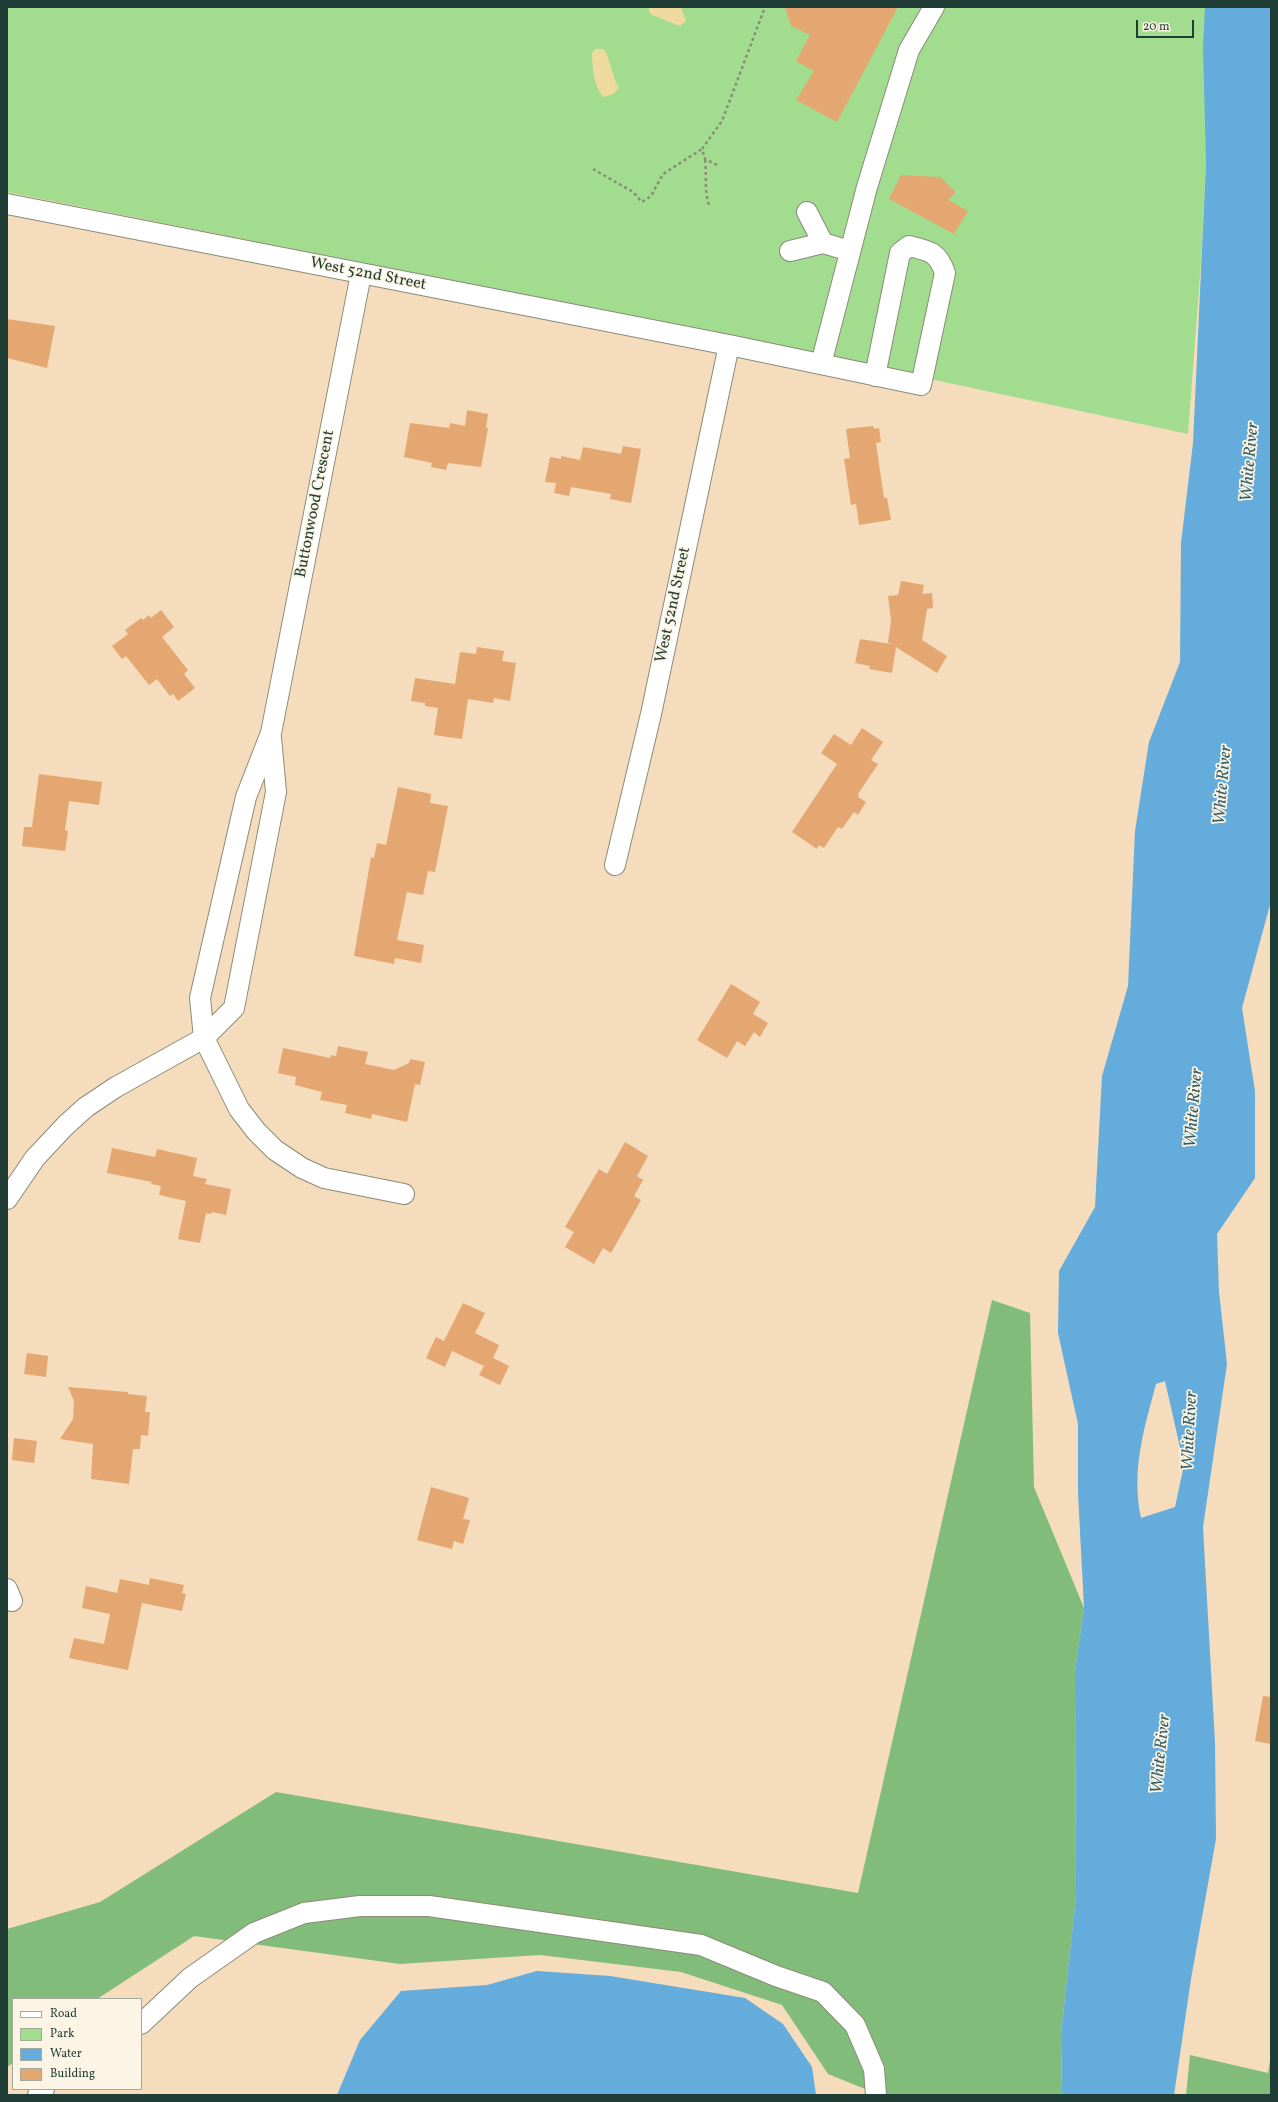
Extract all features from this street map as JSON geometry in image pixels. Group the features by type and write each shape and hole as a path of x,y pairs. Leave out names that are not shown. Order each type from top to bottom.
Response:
{"street":[{"path":"821,364 867,187 909,50 934,7"},
{"name":"West 52nd Street","path":"7,204 729,345 875,376 921,385 945,273 940,259 927,250 909,246 900,253 875,376"},
{"path":"807,212 823,243"},
{"path":"790,251 823,243 850,251"},
{"name":"Buttonwood Crescent","path":"271,733 361,274"},
{"name":"West 52nd Street","path":"615,865 653,707 729,345"},
{"path":"271,733 246,797 200,998 204,1038 239,1109 256,1131 275,1150 302,1168 324,1178 404,1194"},
{"path":"7,1199 35,1158 66,1125 86,1107 116,1087 204,1038 234,1008 276,792 271,733"},
{"path":"142,2023 190,1978 254,1933 304,1913 360,1906 430,1906 701,1945 776,1976 823,1992 856,2025 874,2069 876,2095"}],"path":[{"path":"593,169 633,192 642,202 651,196 663,174 702,149 722,121 765,7"},
{"path":"702,149 708,176 707,198 709,205"},
{"path":"705,159 717,165"}],"green space":[{"path":"7,7 1205,7 1206,163 1201,263 1188,434 719,334 7,192"},
{"path":"992,1300 1030,1313 1034,1487 1084,1608 1075,1671 1076,1897 1061,2033 1062,2095 880,2095 828,2074 782,2005 681,1972 540,1955 400,1964 194,1936 99,1998 12,1998 12,2064 7,2067 7,1929 100,1902 276,1792 858,1893"},
{"path":"1271,2054 1271,2095 1186,2095 1190,2055 1268,2073"}],"sand":[{"path":"649,7 681,7 686,21 680,26 652,15 649,12"},
{"path":"595,49 603,49 605,51 619,88 613,94 603,97 597,87 593,70 592,53"}],"water":[{"name":"White River","path":"1205,7 1271,7 1271,901 1242,1008 1255,1091 1255,1178 1217,1234 1219,1292 1227,1364 1203,1527 1215,1743 1216,1839 1191,1979 1174,2095 1062,2095 1061,2033 1076,1897 1075,1671 1084,1608 1078,1493 1078,1424 1058,1333 1059,1271 1095,1207 1102,1076 1128,986 1135,831 1149,742 1180,662 1181,543 1193,443 1206,163 1203,47","holes":["1165,1381 1184,1465 1175,1507 1141,1518 1137,1483 1140,1450 1156,1384"]},
{"path":"537,1971 610,1976 745,1998 783,2024 812,2067 816,2095 337,2095 360,2040 401,1991 487,1985"}],"building":[{"path":"785,7 898,7 837,122 796,100 814,71 796,61 810,35 791,26"},
{"path":"901,175 940,177 956,192 948,200 968,211 954,234 889,199"},
{"path":"7,319 55,326 47,368 7,358"},
{"path":"467,410 488,414 486,428 488,428 481,467 448,463 446,470 431,467 432,463 404,457 410,423 449,428 450,423 465,426"},
{"path":"873,426 874,429 879,428 881,442 876,443 884,498 887,498 891,520 859,525 856,504 851,505 844,459 850,458 846,429"},
{"path":"623,446 641,449 631,503 610,499 611,494 571,487 569,496 554,493 556,483 545,482 550,457 561,459 561,456 580,460 583,447 621,454"},
{"path":"901,581 924,585 922,594 932,593 933,608 927,609 922,640 947,656 937,673 896,647 892,673 869,669 870,666 855,663 860,639 891,644 888,642 891,621 888,596 898,595"},
{"path":"161,610 174,627 162,637 188,670 184,674 195,688 178,701 173,694 170,696 157,679 149,685 126,656 122,659 112,646 128,634 125,630 141,618 143,620 149,615 151,618"},
{"path":"477,647 504,651 502,661 516,663 510,701 494,698 493,703 468,699 462,739 434,735 438,708 425,706 425,703 411,701 415,678 455,684 460,652 476,654"},
{"path":"862,728 883,742 871,760 878,764 858,794 858,797 866,802 858,815 854,812 842,829 838,827 824,848 819,845 817,849 792,832 837,764 821,753 834,734 851,745"},
{"path":"39,774 102,782 99,805 69,801 65,830 68,831 65,851 22,846 24,827 32,827"},
{"path":"398,787 431,794 430,803 448,806 435,872 428,871 423,895 407,892 397,940 424,945 421,963 395,958 394,964 354,956 371,857 374,858 377,843 386,845"},
{"path":"731,984 760,1002 753,1014 768,1023 760,1037 754,1032 745,1046 737,1041 727,1058 697,1040"},
{"path":"338,1046 368,1052 365,1064 394,1070 409,1063 410,1059 425,1062 420,1085 415,1084 407,1122 372,1114 371,1119 345,1113 347,1105 320,1100 322,1092 295,1085 296,1077 278,1073 283,1048 330,1058 331,1055 336,1056"},
{"path":"625,1142 648,1156 637,1176 643,1180 634,1196 641,1200 611,1253 603,1248 594,1264 565,1247 574,1232 565,1227 599,1169 607,1174"},
{"path":"112,1148 155,1157 157,1149 197,1158 193,1176 207,1179 205,1184 231,1189 226,1215 212,1212 211,1214 206,1213 200,1243 178,1239 186,1201 159,1195 161,1186 151,1184 152,1182 107,1173"},
{"path":"463,1303 485,1313 475,1333 499,1345 493,1358 509,1366 500,1385 479,1375 484,1366 452,1351 445,1367 426,1358 436,1337 444,1341"},
{"path":"27,1353 48,1356 46,1377 24,1374"},
{"path":"68,1387 128,1392 128,1394 147,1396 145,1412 150,1412 148,1436 141,1435 140,1449 133,1449 129,1484 91,1479 93,1444 60,1439 73,1419 74,1401"},
{"path":"14,1438 37,1441 34,1463 12,1460"},
{"path":"431,1487 469,1498 463,1519 470,1520 463,1544 454,1541 452,1549 417,1540"},
{"path":"150,1578 184,1585 182,1593 186,1594 182,1611 142,1603 128,1670 69,1658 74,1638 104,1644 110,1614 82,1608 86,1586 117,1593 120,1579 149,1585"},
{"path":"1263,1696 1271,1697 1271,1744 1255,1741"}]}
